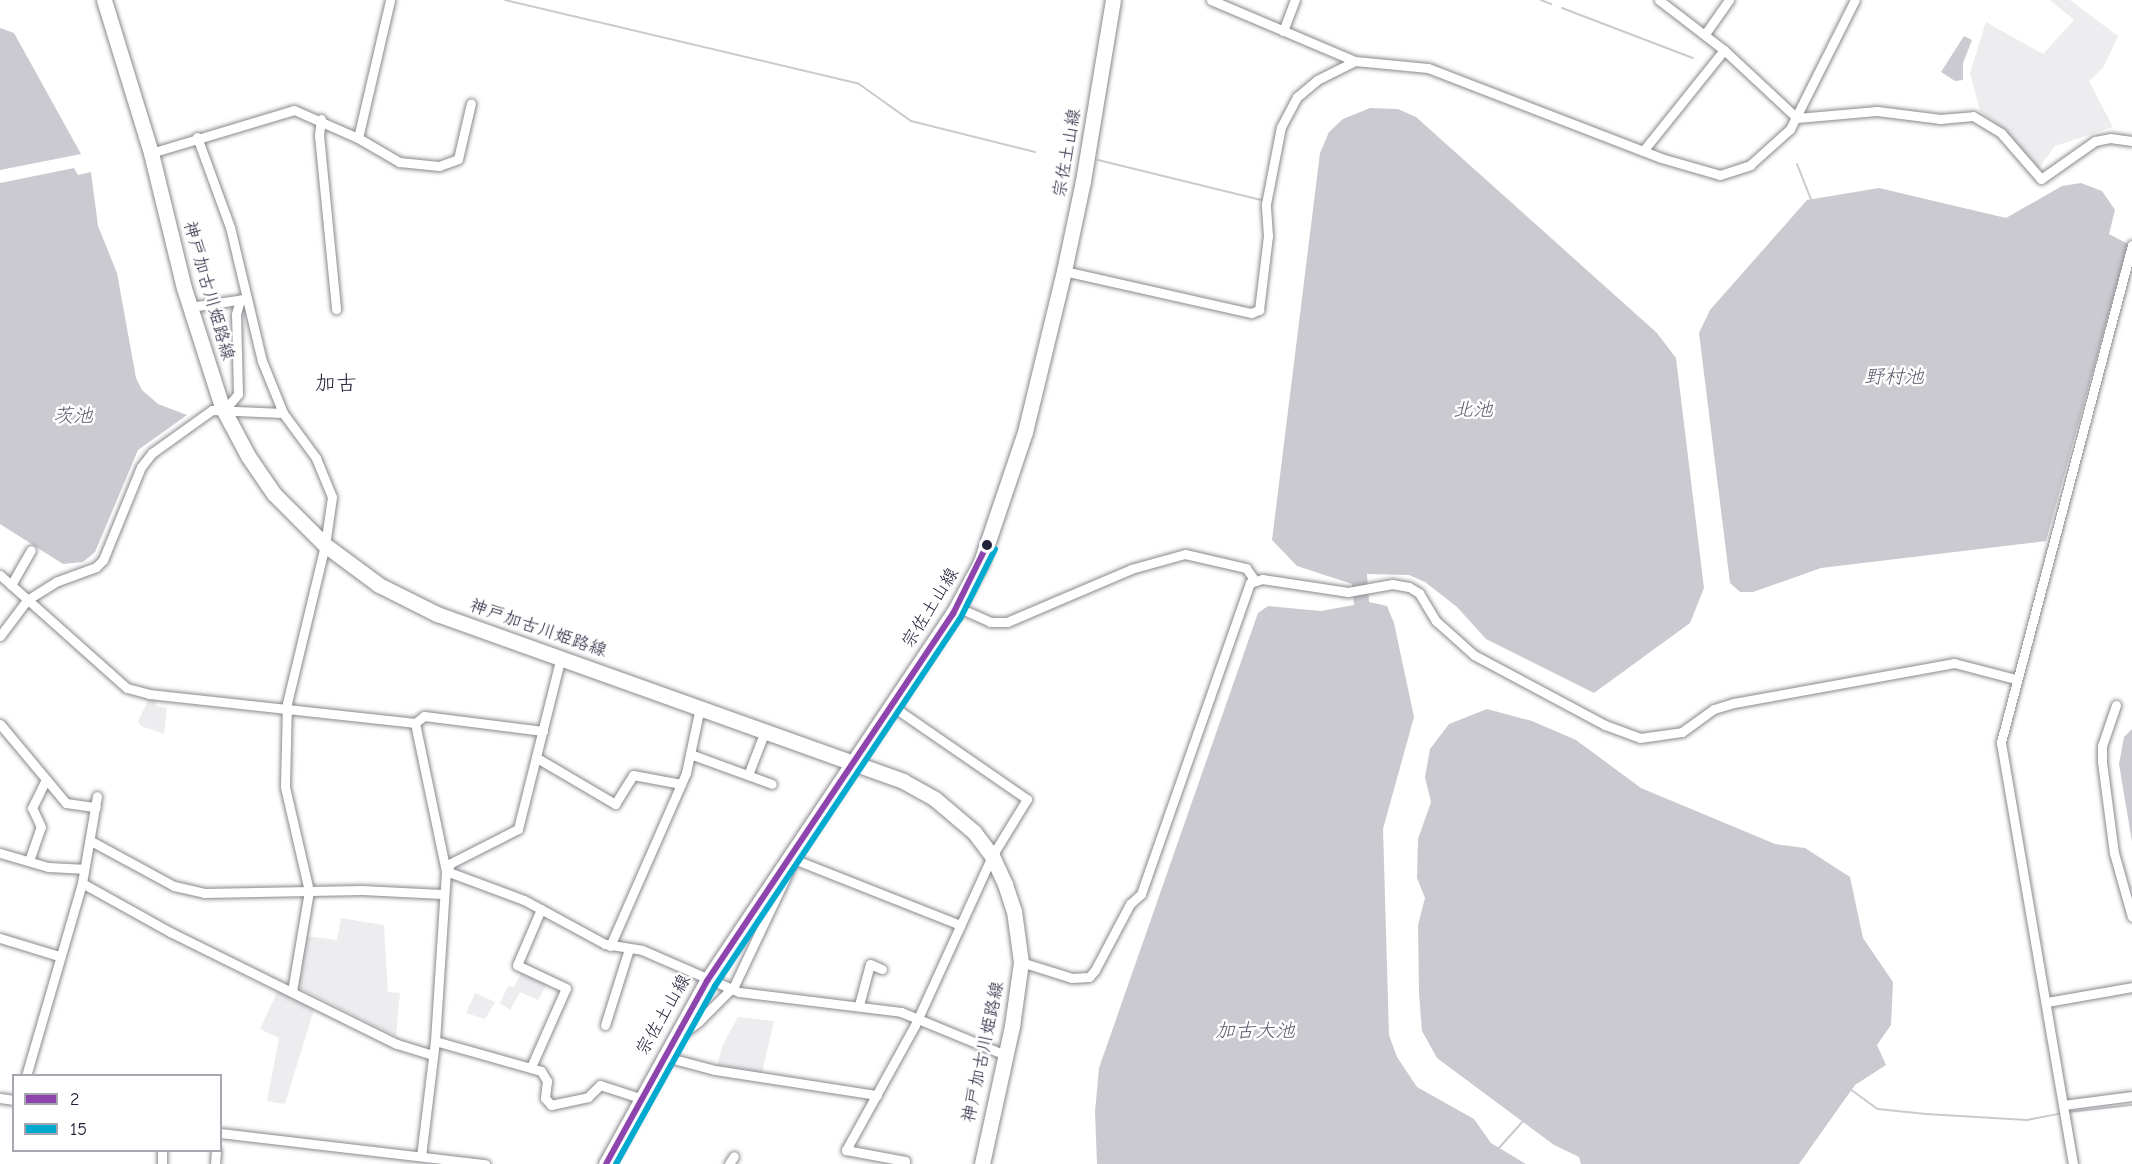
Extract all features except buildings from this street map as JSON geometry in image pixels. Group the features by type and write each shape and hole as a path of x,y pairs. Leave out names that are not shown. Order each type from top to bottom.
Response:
{"main road":[{"name":"神戸加古川姫路線","path":"104,0 151,153 190,307 224,408 248,456 274,494 325,545 379,585 437,614 903,781 935,799 974,832 992,856 1014,911 1021,962 1012,1026 1003,1054 982,1164"},
{"name":"宗佐土山線","path":"606,1164 662,1056 707,981 793,859 957,607 981,562 1025,432 1064,271 1083,181 1113,0"}],"street":[{"path":"358,138 390,0"},
{"path":"1211,0 1355,61 1428,68 1643,152 1705,174 1720,175 1750,165 1797,118 1855,0"},
{"path":"1283,31 1295,0"},
{"path":"1659,0 1724,50 1797,118 1877,111 1940,119 1973,116 2001,133 2041,179 2095,141 2110,138 2132,141"},
{"path":"1705,34 1729,0"},
{"path":"1643,152 1724,50"},
{"path":"1064,271 1251,313 1259,309 1268,236 1266,204 1281,128 1297,97 1317,80 1355,61"},
{"path":"151,153 197,137 294,110 321,119 399,162 439,165 458,159 471,103"},
{"path":"321,119 319,135 336,309"},
{"path":"197,137 227,216 243,299 262,361 283,412 327,479 332,508 288,708 285,787 309,891 292,992"},
{"path":"2073,1164 2001,742 2132,245"},
{"path":"190,307 243,299"},
{"path":"224,408 238,394 236,314 243,299"},
{"path":"0,639 27,600 58,581 96,567 141,467 152,453 212,410 224,408 283,412"},
{"path":"11,585 31,550"},
{"path":"957,607 990,622 1007,622 1131,569 1185,554 1246,568 1256,581"},
{"path":"0,575 127,688 415,723 424,716 543,731"},
{"path":"1021,962 1072,978 1089,977 1095,970 1130,904 1141,894 1250,583 1256,581 1283,579 1314,589 1348,592 1392,584 1409,587 1419,592 1436,621 1474,655 1605,724 1640,738 1682,732 1714,709 1734,703 1954,663 2016,679"},
{"path":"446,871 451,863 518,829 561,657"},
{"path":"2116,705 2102,746 2102,762 2115,860 2132,917"},
{"path":"892,706 1027,799 992,856 916,1019 846,1150 905,1161 904,1164"},
{"path":"610,946 681,784 700,707"},
{"path":"415,723 446,871 442,894 435,1041 430,1054 421,1156"},
{"path":"0,724 66,803 96,807"},
{"path":"748,775 765,731"},
{"path":"690,754 772,784"},
{"path":"537,758 615,804 633,775 681,784"},
{"path":"29,861 41,827 32,808 46,779"},
{"path":"27,1074 82,883 82,869 91,841 97,796"},
{"path":"91,841 174,886 204,893 309,891 442,894"},
{"path":"0,853 29,861 82,869"},
{"path":"671,1040 688,1031 731,990 793,859 960,925"},
{"path":"446,871 541,909 610,946 642,950 731,990 901,1012 1003,1054"},
{"path":"82,883 397,1044 430,1054"},
{"path":"531,1067 566,988 517,965 541,909"},
{"path":"0,939 59,956"},
{"path":"604,1025 629,949"},
{"path":"859,1005 870,964 882,969"},
{"path":"2047,1002 2132,987"},
{"path":"435,1041 497,1061 531,1067 544,1075 545,1098 551,1105 588,1097 600,1085 640,1098"},
{"path":"662,1056 715,1070 877,1095"},
{"path":"2064,1110 2132,1096"},
{"path":"222,1133 485,1164"}],"shaded area":[{"path":"2050,0 2070,0 2118,36 2103,68 2089,81 2113,127 2055,146 2038,169 2002,128 1980,111 1970,73 1986,22 2043,54 2074,20"},
{"path":"150,697 157,698 156,706 167,708 164,734 141,726 138,721"},
{"path":"341,918 384,925 388,992 400,993 396,1036 297,987 305,936 337,940"},
{"path":"523,969 548,982 538,1000 520,992 510,1010 500,1003 508,986 514,987"},
{"path":"279,988 315,1006 285,1104 267,1101 279,1038 260,1029"},
{"path":"475,993 495,1002 485,1019 466,1013"},
{"path":"738,1017 774,1021 762,1073 717,1066 723,1044"}],"water":[{"path":"0,28 14,33 81,154 0,170"},
{"path":"1964,36 1972,40 1963,63 1963,80 1955,81 1941,72"},
{"path":"1370,108 1398,109 1416,117 1657,333 1676,358 1704,588 1690,623 1594,693 1486,639 1457,607 1425,582 1409,575 1367,574 1369,602 1387,606 1394,623 1414,717 1383,829 1389,1035 1397,1057 1417,1087 1474,1119 1491,1143 1526,1164 1097,1164 1095,1112 1099,1068 1258,613 1268,606 1321,611 1354,605 1352,584 1297,566 1272,540 1320,153 1329,132 1343,119"},
{"name":"茨池","path":"74,168 78,175 91,172 98,226 117,273 136,378 142,390 158,404 187,415 138,450 95,552 83,562 63,564 0,524 0,183"},
{"name":"野村池","path":"2081,183 2102,191 2115,210 2109,234 2128,244 2046,541 1821,568 1753,592 1740,592 1730,583 1699,333 1710,310 1807,200 1879,188 2006,218 2062,186"},
{"path":"1487,709 1532,721 1576,740 1641,788 1775,844 1805,848 1850,877 1863,938 1893,982 1891,1025 1877,1045 1886,1065 1855,1085 1799,1164 1581,1164 1579,1157 1554,1145 1437,1058 1422,1031 1419,994 1418,925 1425,898 1417,878 1418,839 1431,802 1425,777 1430,749 1449,724"},
{"path":"2132,729 2132,842 2119,764 2124,737"}],"waterway":[{"path":"505,0 859,84 911,121 1035,152"},
{"path":"1541,0 1551,4"},
{"path":"1562,8 1693,58"},
{"path":"1098,160 1261,200"},
{"path":"1797,164 1812,202"},
{"path":"1850,1089 1878,1109 2027,1120 2062,1113"},
{"path":"2068,1112 2132,1105"},
{"path":"1498,1149 1524,1120"}],"transit line":[{"name":"2","path":"606,1164 707,981 953,614 987,545"},
{"name":"15","path":"616,1164 715,986 960,619 995,549"}],"district":[{"name":"加古","path":"336,383"}],"water label":[{"name":"北池","path":"1473,409"},
{"name":"加古大池","path":"1255,1030"}]}
